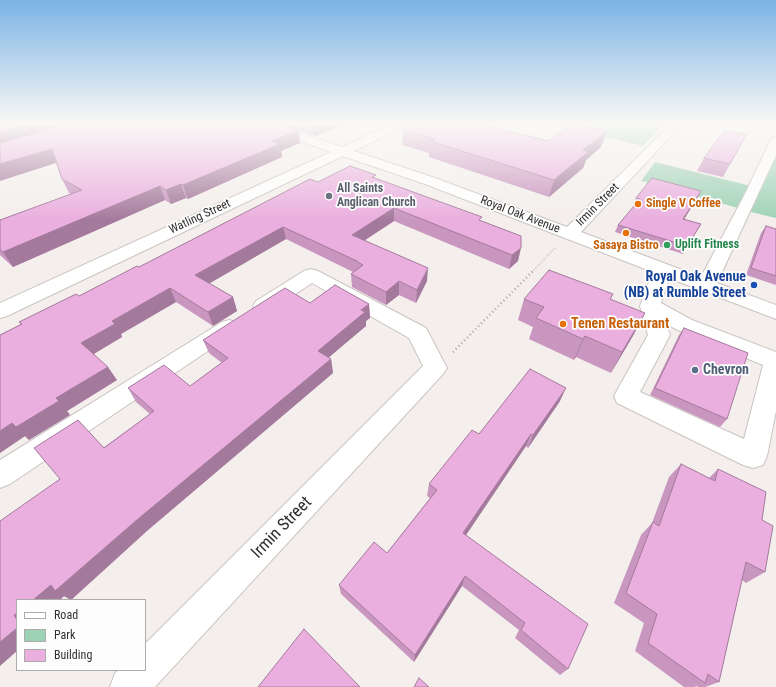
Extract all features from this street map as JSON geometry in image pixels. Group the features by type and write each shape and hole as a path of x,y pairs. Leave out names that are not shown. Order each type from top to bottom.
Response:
{"street":[{"name":"Watling Street","path":"0,311 329,156"},
{"name":"Royal Oak Avenue","path":"358,156 663,268 776,312"},
{"name":"Irmin Street","path":"570,234 646,156"},
{"path":"706,286 770,156"},
{"path":"650,306 685,325 775,361 771,405 753,456 626,396 659,335 650,306 663,268"},
{"path":"0,475 312,275 418,333 435,368"},
{"name":"Irmin Street","path":"146,669 435,368"},
{"name":"Irmin Street","path":"129,687 144,671"}],"path":[{"path":"642,160 753,192"},
{"path":"435,368 466,340 570,234"}],"green space":[{"path":"769,156 776,156 776,218 751,212 751,210 646,185 647,182 641,181 655,162 755,187"}],"building":[{"path":"0,156 28,156 0,164"},
{"path":"54,156 251,156 183,185 181,184 166,190 160,186 3,252 0,250 0,220 82,190 62,179"},
{"path":"478,156 583,156 554,180"},
{"path":"705,156 734,156 730,164 704,158"},
{"path":"350,166 376,175 372,177 482,217 479,220 521,236 521,248 512,255 394,208 352,235 428,268 417,290 399,281 386,292 351,274 363,265 357,261 283,227 195,275 233,297 208,312 170,288 112,321 115,324 81,343 108,367 56,398 59,401 16,427 12,423 0,431 0,335 22,324 19,322 76,294 79,296 137,266 139,267 310,179 318,182"},
{"path":"652,178 701,191 683,219 701,224 687,246 618,225 640,199 636,198"},
{"path":"766,226 776,229 776,276 751,268"},
{"path":"549,270 613,294 610,299 645,313 622,352 585,336 583,339 536,318 544,307 524,299"},
{"path":"335,285 369,304 361,310 365,312 318,351 331,359 138,519 55,591 51,585 34,599 16,599 16,614 14,615 16,618 16,629 0,642 0,521 60,479 34,448 78,420 104,448 154,411 128,388 164,365 190,386 228,358 203,340 285,288 310,303"},
{"path":"684,328 748,353 727,419 655,388"},
{"path":"530,369 566,388 533,435 531,434 463,533 588,624 568,669 521,630 525,623 465,576 415,655 339,585 374,542 387,553 437,490 429,484 472,430 479,434"},
{"path":"681,464 715,481 718,469 766,492 762,520 773,526 765,572 746,562 719,682 708,674 705,683 648,643 657,614 626,593 653,522 659,526"},
{"path":"304,629 360,687 258,687"},
{"path":"419,678 429,687 414,687"}],"place":[{"name":"All Saints Anglican Church","path":"329,196"},
{"name":"Single V Coffee","path":"638,204"},
{"name":"Sasaya Bistro","path":"626,233"},
{"name":"Uplift Fitness","path":"667,245"},
{"name":"Royal Oak Avenue (NB) at Rumble Street","path":"754,285"},
{"name":"Tenen Restaurant","path":"563,324"},
{"name":"Chevron","path":"695,370"}]}
